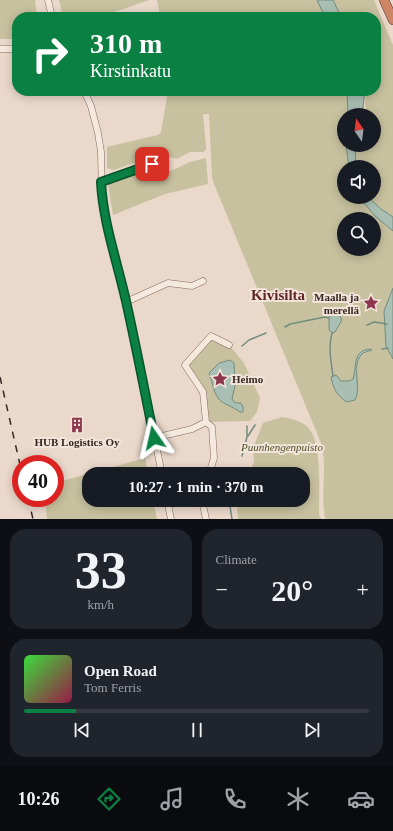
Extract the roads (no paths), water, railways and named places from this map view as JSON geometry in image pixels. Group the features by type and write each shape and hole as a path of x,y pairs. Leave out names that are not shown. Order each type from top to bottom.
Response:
{"highway":[{"path":"384,0 393,20"}],"street":[{"path":"48,0 51,12"},
{"path":"0,49 12,49"},
{"path":"86,96 91,106 101,152 102,197 107,228 126,302 160,467"},
{"path":"101,182 152,164 163,166"},
{"path":"126,302 168,284 192,286 203,281"},
{"path":"211,467 214,458 212,427 206,422 203,392 185,365 212,336 229,345"},
{"path":"154,438 192,429 206,422"},
{"path":"168,507 171,519"},
{"path":"203,507 206,519"}],"waterway":[{"path":"285,327 290,324 325,317 329,318"},
{"path":"367,325 374,322 387,324"},
{"path":"242,346 249,340 266,333"},
{"path":"332,333 330,349 333,376"},
{"path":"382,349 388,348"},
{"path":"248,436 255,425"},
{"path":"242,456 247,437 247,426"},
{"path":"230,507 232,519"}],"railway":[{"path":"0,377 18,455"},
{"path":"30,507 33,519"}],"place":[{"name":"Maalla ja merellä","path":"371,303"},
{"name":"Heimo","path":"220,379"},
{"name":"HUB Logistics Oy","path":"77,425"}],"district":[{"name":"Kivisilta","path":"278,295"}],"park label":[{"name":"Puunhengenpuisto","path":"282,447"}]}
